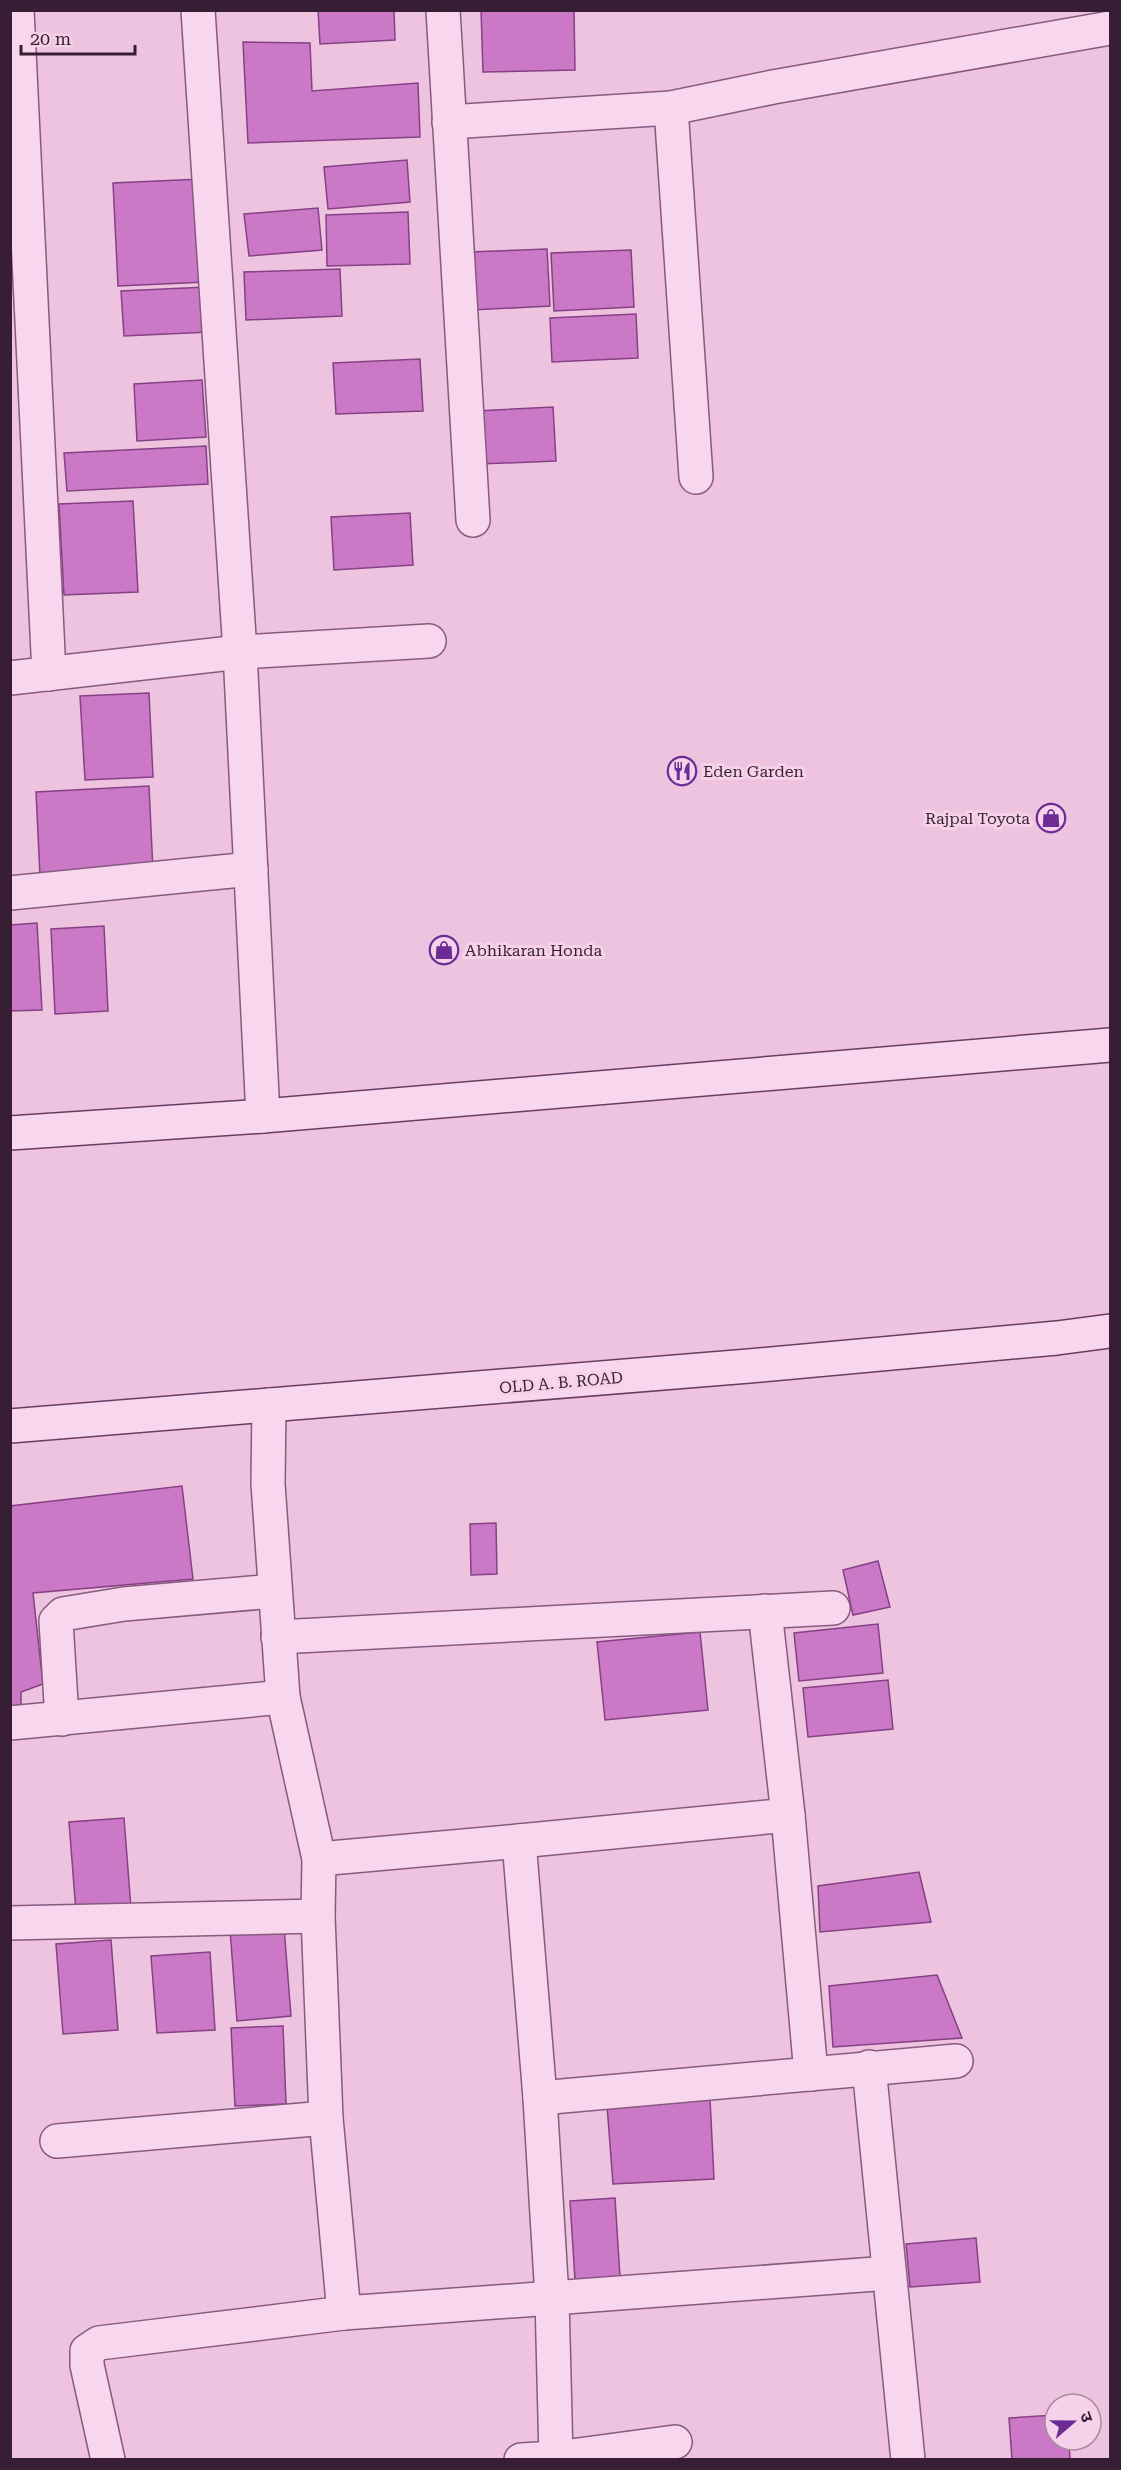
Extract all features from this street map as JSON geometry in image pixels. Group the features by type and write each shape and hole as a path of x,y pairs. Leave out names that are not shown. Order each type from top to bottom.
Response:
{"street":[{"path":"17,10 18,167 49,674"},
{"path":"198,10 240,652 263,1116"},
{"path":"443,10 473,520"},
{"path":"450,122 671,108 773,87 1110,28"},
{"path":"671,108 696,477"},
{"path":"10,678 240,652 429,641"},
{"path":"10,893 250,869"},
{"path":"10,1133 263,1116 1110,1045"},
{"name":"OLD A. B. ROAD","path":"10,1426 738,1367 1057,1338 1110,1331"},
{"path":"268,1406 268,1484 283,1697 319,1859 318,1916 326,2118 344,2313"},
{"path":"62,1719 56,1621 63,1614 124,1604 274,1591"},
{"path":"278,1637 833,1608"},
{"path":"765,1611 788,1815 811,2074"},
{"path":"10,1723 283,1697"},
{"path":"319,1859 788,1815"},
{"path":"519,1840 540,2098 552,2298 556,2458"},
{"path":"10,1923 318,1916"},
{"path":"540,2098 869,2067 957,2061"},
{"path":"869,2067 908,2460"},
{"path":"57,2141 326,2118"},
{"path":"108,2460 87,2365 87,2351 99,2343 344,2313 889,2272"},
{"path":"521,2460 556,2458 675,2442"}],"building":[{"path":"318,10 394,10 395,40 320,44"},
{"path":"481,10 574,10 575,70 483,72"},
{"path":"243,42 310,43 312,91 418,83 420,137 248,143"},
{"path":"407,160 410,202 328,209 324,167"},
{"path":"201,179 206,282 118,286 113,183"},
{"path":"318,208 322,250 249,256 244,214"},
{"path":"408,212 410,264 327,266 326,215"},
{"path":"547,249 550,306 472,310 469,252"},
{"path":"631,250 634,307 554,311 551,253"},
{"path":"340,269 342,316 246,320 244,272"},
{"path":"207,287 210,332 124,336 121,291"},
{"path":"636,314 638,358 552,362 550,318"},
{"path":"420,359 423,411 336,414 333,363"},
{"path":"202,380 206,437 137,441 134,384"},
{"path":"553,407 556,461 480,464 477,411"},
{"path":"206,446 208,484 67,491 64,453"},
{"path":"133,501 138,592 64,595 59,504"},
{"path":"410,513 413,565 334,570 331,517"},
{"path":"149,693 153,777 85,780 80,696"},
{"path":"149,786 153,871 40,876 36,792"},
{"path":"37,923 42,1010 10,1011 10,925"},
{"path":"104,926 108,1011 55,1014 51,929"},
{"path":"182,1486 193,1579 33,1593 43,1684 21,1692 21,1713 10,1713 10,1506"},
{"path":"496,1523 497,1574 471,1575 470,1524"},
{"path":"878,1561 890,1607 853,1615 843,1570"},
{"path":"878,1624 883,1673 799,1681 794,1633"},
{"path":"700,1632 708,1710 605,1720 597,1642"},
{"path":"888,1680 893,1729 808,1737 803,1688"},
{"path":"124,1818 131,1908 76,1912 69,1822"},
{"path":"919,1872 931,1922 820,1932 818,1886"},
{"path":"284,1927 291,2016 237,2021 230,1930"},
{"path":"111,1940 118,2030 63,2034 56,1944"},
{"path":"210,1952 215,2030 157,2033 151,1956"},
{"path":"937,1975 962,2038 833,2047 829,1986"},
{"path":"283,2026 286,2104 235,2106 231,2028"},
{"path":"710,2099 714,2179 613,2184 607,2105"},
{"path":"615,2198 620,2277 575,2280 570,2201"},
{"path":"976,2238 980,2282 910,2287 906,2244"},
{"path":"1043,2416 1043,2452 1070,2452 1070,2460 1012,2460 1009,2418"}],"place":[{"name":"Eden Garden","path":"682,771"},
{"name":"Rajpal Toyota","path":"1051,818"},
{"name":"Abhikaran Honda","path":"444,950"}]}
